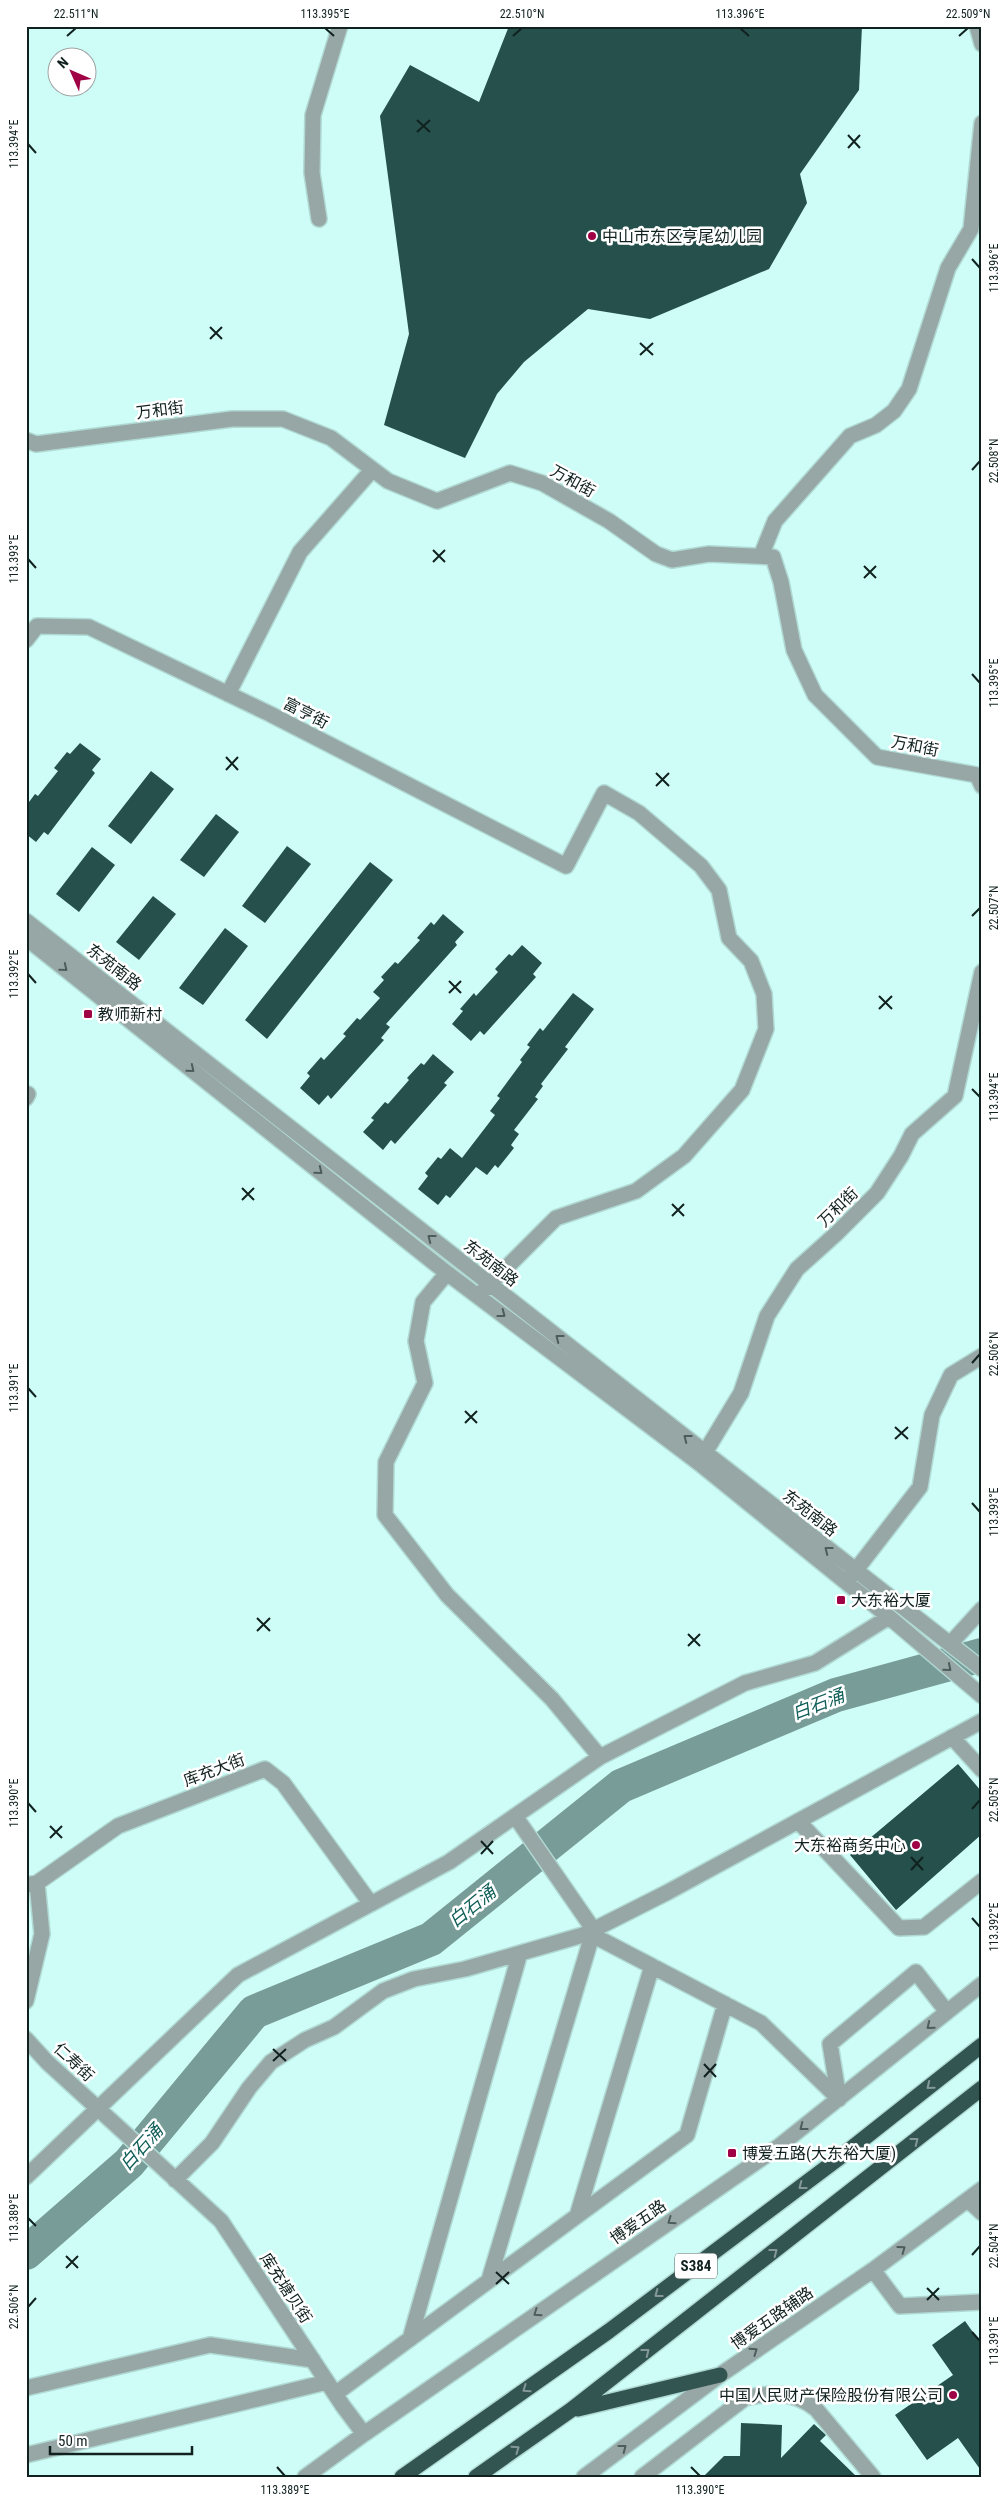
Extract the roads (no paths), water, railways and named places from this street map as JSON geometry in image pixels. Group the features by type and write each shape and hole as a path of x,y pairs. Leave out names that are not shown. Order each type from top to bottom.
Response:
{"highway":[{"name":"S384","path":"402,2477 609,2331 843,2155 982,2045"},
{"name":"S384","path":"476,2477 571,2410 982,2088"},
{"path":"571,2410 720,2375"}],"street":[{"path":"319,219 312,173 313,115 340,26"},
{"path":"977,26 982,44"},
{"path":"761,556 775,521 850,436 882,421 894,411 909,389 948,268 972,229 982,123"},
{"name":"万和街","path":"26,440 36,444 232,419 283,420 331,438 388,481 437,500 510,473 542,483 609,521 656,554 672,560 708,554 773,557 781,582 794,650 815,694 877,756 977,776 982,786"},
{"path":"228,694 300,552 372,470"},
{"name":"富亨街","path":"26,640 37,626 89,627 228,694 566,866 604,793 639,813 701,866 719,890 729,938 751,962 764,994 766,1029 742,1090 684,1156 636,1192 556,1218 489,1284"},
{"name":"东苑南路","path":"26,920 489,1284 850,1577 935,1633 982,1669"},
{"name":"东苑南路","path":"26,938 447,1273 702,1458"},
{"name":"万和街","path":"702,1458 741,1393 766,1316 797,1268 838,1233 877,1194 901,1156 912,1134 955,1096 982,972"},
{"path":"447,1273 423,1302 416,1341 425,1383 386,1462 385,1515 447,1595 552,1699 600,1757"},
{"path":"478,1296 489,1284"},
{"path":"850,1577 920,1487 932,1415 950,1375 982,1356"},
{"name":"东苑南路","path":"850,1577 889,1617 982,1696"},
{"path":"950,1644 982,1609"},
{"path":"26,2177 100,2109 238,1976 449,1862 600,1757 745,1683 815,1663 889,1617"},
{"path":"171,2176 212,2143 249,2088 271,2062 305,2040 334,2026 383,1991 414,1979 465,1969 583,1935 982,1721"},
{"path":"952,1737 982,1770"},
{"name":"库充大街","path":"32,1884 118,1826 266,1769 283,1783 371,1904"},
{"path":"515,1816 600,1939 761,2023 839,2099"},
{"path":"798,1821 899,1928 924,1927 982,1881"},
{"path":"26,2001 42,1934 32,1884"},
{"path":"489,2280 594,1930"},
{"path":"410,2339 520,1953"},
{"path":"577,2216 652,1966"},
{"path":"839,2099 830,2044 916,1972 947,2012"},
{"name":"博爱五路","path":"305,2477 364,2434 778,2147 982,1984"},
{"path":"26,2455 331,2388 410,2339 687,2135 725,2004"},
{"name":"仁寿街","path":"26,2039 47,2062 171,2176"},
{"name":"库充塘贝街","path":"171,2176 222,2221 312,2360 364,2434"},
{"name":"博爱五路辅路","path":"584,2477 720,2375 873,2270 982,2189"},
{"path":"968,2200 982,2213"},
{"path":"873,2270 900,2306 982,2302"},
{"path":"26,2388 210,2344 312,2360"},
{"path":"642,2477 745,2398 765,2394 786,2394 807,2402 816,2409 873,2477"}],"waterway":[{"name":"白石涌","path":"26,2253 129,2163 254,2012 431,1939 621,1786 836,1695 982,1655"}],"place":[{"name":"中山市东区亨尾幼儿园","path":"592,236"},
{"name":"教师新村","path":"88,1014"},
{"name":"大东裕大厦","path":"841,1600"},
{"name":"大东裕商务中心","path":"916,1845"},
{"name":"博爱五路(大东裕大厦)","path":"732,2153"},
{"name":"中国人民财产保险股份有限公司","path":"953,2395"}]}
